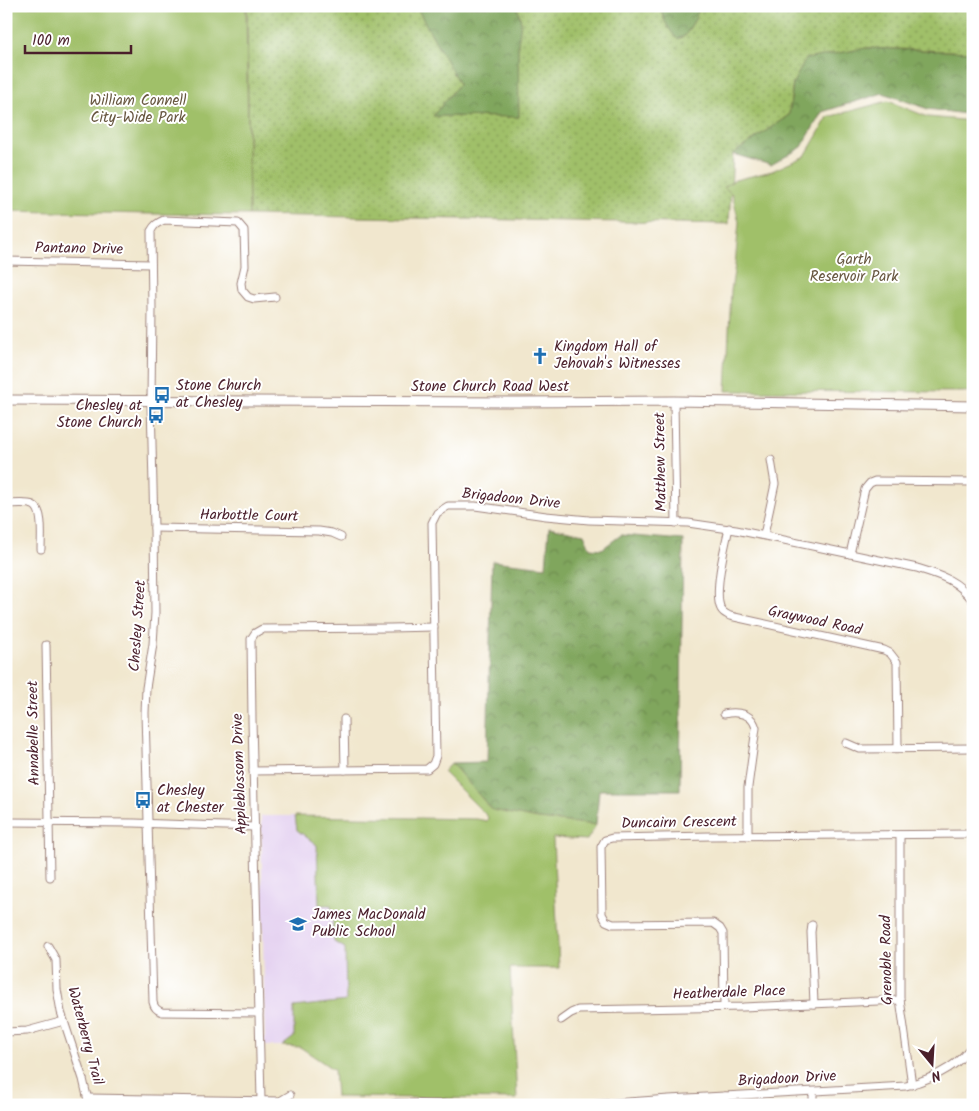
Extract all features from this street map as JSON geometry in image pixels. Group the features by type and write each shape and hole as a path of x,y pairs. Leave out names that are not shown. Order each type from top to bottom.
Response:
{"main road":[{"name":"Stone Church Road West","path":"6,400 674,401 973,406"}],"street":[{"name":"Chesley Street","path":"259,1014 162,1012 154,1007 152,1002 145,713 155,613 150,401 151,231 156,223 164,220 238,223 244,230 245,266 241,283 242,290 248,297 254,299 275,297"},
{"name":"Pantano Drive","path":"6,261 151,264"},
{"name":"Matthew Street","path":"674,401 676,523"},
{"path":"764,535 775,484 771,460"},
{"path":"850,554 865,489 870,483 875,481 973,482"},
{"path":"6,504 29,504 38,508 41,549"},
{"name":"Brigadoon Drive","path":"253,771 427,769 434,764 436,756 432,523 437,513 448,506 488,507 546,516 589,520 676,523 729,528 917,568 944,576 956,583 973,601"},
{"name":"Harbottle Court","path":"154,528 319,531 341,537"},
{"name":"Graywood Road","path":"729,528 720,571 719,604 722,611 730,616 884,650 890,653 897,662 898,748"},
{"name":"Appleblossom Drive","path":"261,1100 251,639 255,633 262,629 434,626"},
{"name":"Annabelle Street","path":"46,645 49,822"},
{"path":"724,714 735,712 747,715 753,720 756,728 748,787 748,836"},
{"path":"344,719 345,770"},
{"path":"846,743 860,749 973,748"},
{"path":"6,822 255,827"},
{"path":"49,822 50,877"},
{"name":"Duncairn Crescent","path":"724,1006 723,933 720,928 713,923 613,924 606,921 602,914 602,847 604,840 612,838 973,834"},
{"name":"Grenoble Road","path":"900,835 900,1000 912,1085"},
{"path":"812,925 814,1004"},
{"name":"Waterberry Trail","path":"48,946 56,960 57,989 64,1021 89,1101"},
{"name":"Heatherdale Place","path":"561,1020 578,1010 900,1000"},
{"path":"6,1032 27,1031 64,1021"},
{"name":"Brigadoon Drive","path":"587,1105 906,1086 934,1077 954,1064 973,1043"},
{"path":"812,1092 813,1105"},
{"path":"89,1101 280,1101 290,1095"},
{"path":"725,1096 725,1105"},
{"path":"389,1105 396,1103 485,1105"}],"shaded area":[{"name":"James MacDonald Public School","path":"261,816 295,816 297,830 317,845 319,905 331,905 334,942 345,948 346,1001 294,1007 294,1037 282,1046 265,1046"}],"green space":[{"name":"William Connell City-Wide Park","path":"6,6 246,6 249,215 6,211"},
{"path":"247,6 973,6 973,52 866,48 793,83 789,115 733,154 729,224 249,215"},
{"path":"410,6 517,6 521,21 518,44 519,117 433,116 459,84 417,8"},
{"path":"661,6 700,6 685,36 677,39 664,20"},
{"path":"866,48 973,52 973,115 928,109 883,93 822,112 802,147 771,165 733,154 789,115 793,83 806,59"},
{"name":"Garth Reservoir Park","path":"888,101 928,117 973,121 973,392 726,391 731,291 739,222 732,194 724,187 735,180 772,171 805,156 828,117"},
{"path":"549,527 584,534 590,548 602,549 621,535 683,540 680,790 599,790 596,825 538,819 492,810 451,763 487,762 492,561 546,567"},
{"path":"451,763 492,810 538,819 596,825 587,840 553,838 559,968 510,968 517,1099 336,1097 334,1070 300,1047 282,1046 294,1037 294,1007 346,1001 345,948 334,942 331,905 319,905 317,845 297,830 295,816 477,819 487,821 488,817 443,772"}],"place":[{"name":"Kingdom Hall of Jehovah's Witnesses","path":"540,356"},
{"name":"Stone Church at Chesley","path":"162,395"},
{"name":"Chesley at Stone Church","path":"156,415"},
{"name":"Chesley at Chester","path":"143,800"},
{"name":"James MacDonald Public School","path":"298,924"}]}
